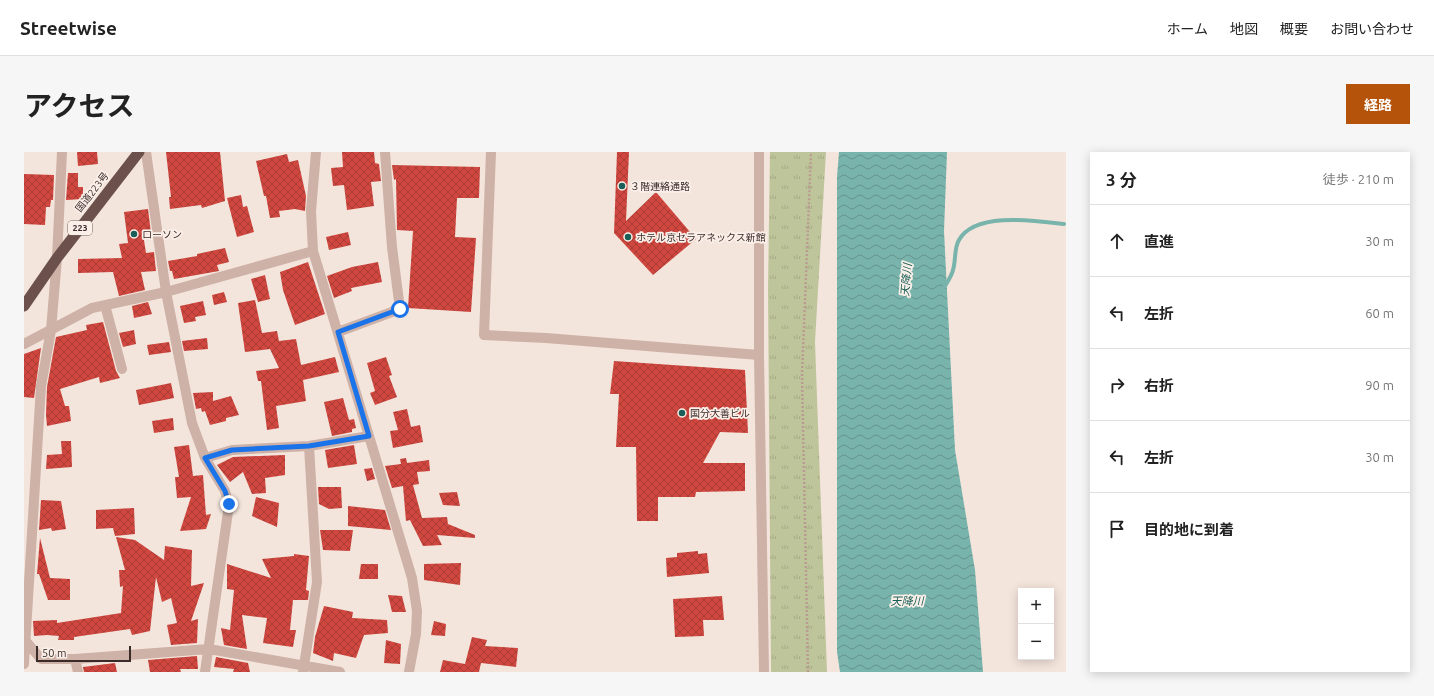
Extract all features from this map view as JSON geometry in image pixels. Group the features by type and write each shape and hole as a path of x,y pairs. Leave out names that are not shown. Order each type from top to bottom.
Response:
{"highway":[{"name":"国道223号","path":"24,306 57,258 139,152"}],"street":[{"path":"24,664 41,386 51,330 57,258 62,152"},
{"path":"146,152 166,292 192,423 205,458 225,491 229,504 205,672"},
{"path":"316,152 311,211 313,251 412,578 418,611 416,634 409,672"},
{"path":"338,332 400,309 392,247 385,152"},
{"path":"491,152 484,335 546,338 759,355"},
{"path":"759,152 759,355 764,672"},
{"path":"24,344 92,308 166,292 313,251"},
{"path":"105,305 122,369"},
{"path":"205,458 232,450 309,446 369,436"},
{"path":"304,669 317,582 309,446"},
{"path":"25,640 40,660 75,659 209,649 304,669 340,672"},
{"path":"75,659 78,672"}],"path":[{"path":"808,672 802,375 811,152"}],"green space":[{"path":"770,152 826,152 815,342 827,672 771,672 768,289"}],"water":[{"name":"天降川","path":"839,152 947,152 944,231 955,450 975,570 983,672 840,672 837,652 837,177"}],"building":[{"path":"77,152 97,152 98,164 78,166"},
{"path":"166,152 220,152 225,201 202,208 201,205 170,209 169,197 171,197"},
{"path":"342,152 374,152 375,163 379,164 381,181 371,182 374,206 347,210 344,185 333,186 331,168 343,167"},
{"name":"ホテル京セラアネックス新館","path":"617,152 629,152 626,221 656,192 696,239 653,275 614,233"},
{"path":"287,154 289,162 298,160 306,196 305,211 295,209 279,211 280,217 270,218 266,196 264,196 256,161"},
{"path":"392,165 480,167 479,198 457,198 455,237 476,238 471,312 408,308 413,231 397,230 396,179 394,180"},
{"path":"68,173 78,173 78,187 83,187 83,199 66,200"},
{"path":"24,174 54,175 53,200 51,200 50,207 46,207 45,225 24,224"},
{"path":"241,195 243,207 247,206 254,232 237,237 227,198"},
{"path":"148,209 151,233 143,234 146,253 154,252 156,271 141,272 145,290 119,296 113,272 78,273 78,259 122,258 119,244 128,243 124,212"},
{"path":"348,232 351,245 329,250 326,237"},
{"path":"225,248 229,262 217,265 219,271 174,279 172,271 170,271 168,261 197,256 197,254"},
{"path":"308,262 325,314 295,325 283,290 280,272"},
{"path":"378,262 382,282 351,288 352,291 334,298 327,276 352,267"},
{"path":"265,275 270,299 258,302 251,279"},
{"path":"224,292 227,302 214,305 212,295"},
{"path":"255,300 262,333 277,331 279,341 296,339 301,365 335,357 339,372 303,380 306,401 276,406 279,428 267,430 261,381 258,381 256,371 279,368 270,349 245,352 238,303"},
{"path":"203,301 206,315 195,317 196,321 184,323 180,306"},
{"path":"148,302 152,314 134,318 132,306"},
{"path":"103,322 116,371 120,378 100,383 99,377 60,389 65,406 69,406 71,421 47,426 47,387 56,337 87,330 86,325"},
{"path":"134,330 136,344 123,347 119,333"},
{"path":"207,338 208,349 184,351 182,341"},
{"path":"169,342 171,352 149,355 147,345"},
{"path":"41,348 34,398 24,397 24,354"},
{"path":"386,357 392,375 389,376 397,397 375,405 370,393 375,391 367,363"},
{"name":"国分大善ビル","path":"614,361 745,370 748,433 720,432 703,463 745,463 745,491 696,492 695,497 658,497 658,521 637,521 636,447 616,447 619,394 610,394"},
{"path":"171,383 174,398 139,405 136,390"},
{"path":"213,392 213,401 231,396 239,415 226,418 226,421 210,425 205,411 202,412 201,408 196,409 193,393"},
{"path":"343,398 349,420 354,419 356,428 352,429 352,432 332,436 324,402"},
{"path":"407,409 411,427 420,425 423,442 393,448 390,431 398,430 393,412"},
{"path":"173,418 174,430 154,433 152,421"},
{"path":"61,441 71,441 72,467 46,469 47,455 62,454"},
{"path":"189,445 193,476 203,475 206,515 211,514 206,529 180,531 191,497 177,498 175,477 179,477 174,447"},
{"path":"354,445 357,464 328,468 325,450"},
{"path":"285,455 285,475 265,478 266,493 252,494 243,472 230,482 217,465 233,457"},
{"path":"406,458 407,463 429,460 430,471 417,472 419,484 413,485 422,518 447,517 448,524 475,535 475,538 437,535 442,545 423,546 410,520 406,521 403,486 392,488 385,466 401,464 400,459"},
{"path":"372,468 375,479 367,481 364,469"},
{"path":"318,487 341,487 342,508 329,509 319,504"},
{"path":"457,492 460,506 443,505 439,493"},
{"path":"256,497 279,503 277,527 252,516"},
{"path":"41,500 61,501 66,529 52,531 51,528 39,530"},
{"path":"348,506 385,510 391,530 348,526"},
{"path":"134,508 135,534 115,536 113,528 96,529 96,510"},
{"path":"320,530 353,530 350,551 323,550"},
{"path":"116,537 135,540 164,560 165,546 192,550 191,586 204,583 191,621 198,619 197,643 171,645 167,625 177,623 171,598 162,602 156,577 150,631 132,635 130,629 74,637 74,640 58,640 59,636 34,636 33,621 57,620 57,623 121,613 123,586 120,587 119,570 125,570"},
{"path":"40,538 50,578 70,579 70,600 48,600 39,574 37,574"},
{"path":"698,551 698,554 707,553 709,573 667,577 666,558 677,557 677,553"},
{"path":"294,554 309,556 306,590 309,591 308,600 293,600 290,630 296,630 293,647 263,643 267,618 242,615 247,649 224,645 221,628 230,630 234,590 227,589 227,564 271,578 262,559 294,556"},
{"path":"461,563 460,585 424,580 424,564"},
{"path":"361,564 378,564 378,579 359,579"},
{"path":"388,595 402,596 406,612 392,612"},
{"path":"722,596 724,620 703,620 704,636 675,637 673,599"},
{"path":"324,606 353,612 352,618 387,620 388,633 364,635 356,658 334,653 333,661 313,653 315,637"},
{"path":"434,621 446,624 445,636 431,635"},
{"path":"472,637 487,640 485,646 518,648 516,667 481,663 479,672 440,672 443,660 465,664"},
{"path":"386,640 401,644 400,664 384,663"},
{"path":"197,656 198,669 180,669 181,672 150,672 148,660"},
{"path":"216,657 248,663 250,672 233,672 234,669 214,667"},
{"path":"115,663 117,672 84,672 83,667"}],"waterway":[{"path":"945,286 950,278 954,266 957,243 967,231 978,225 992,221 1007,220 1064,224"}],"place":[{"name":"３階連絡通路","path":"622,186"},
{"name":"ローソン","path":"134,234"},
{"name":"ホテル京セラアネックス新館","path":"628,237"},
{"name":"国分大善ビル","path":"682,413"}],"route":[{"path":"229,504 225,491 205,458 232,450 309,446 369,436 338,332 400,309"}]}
